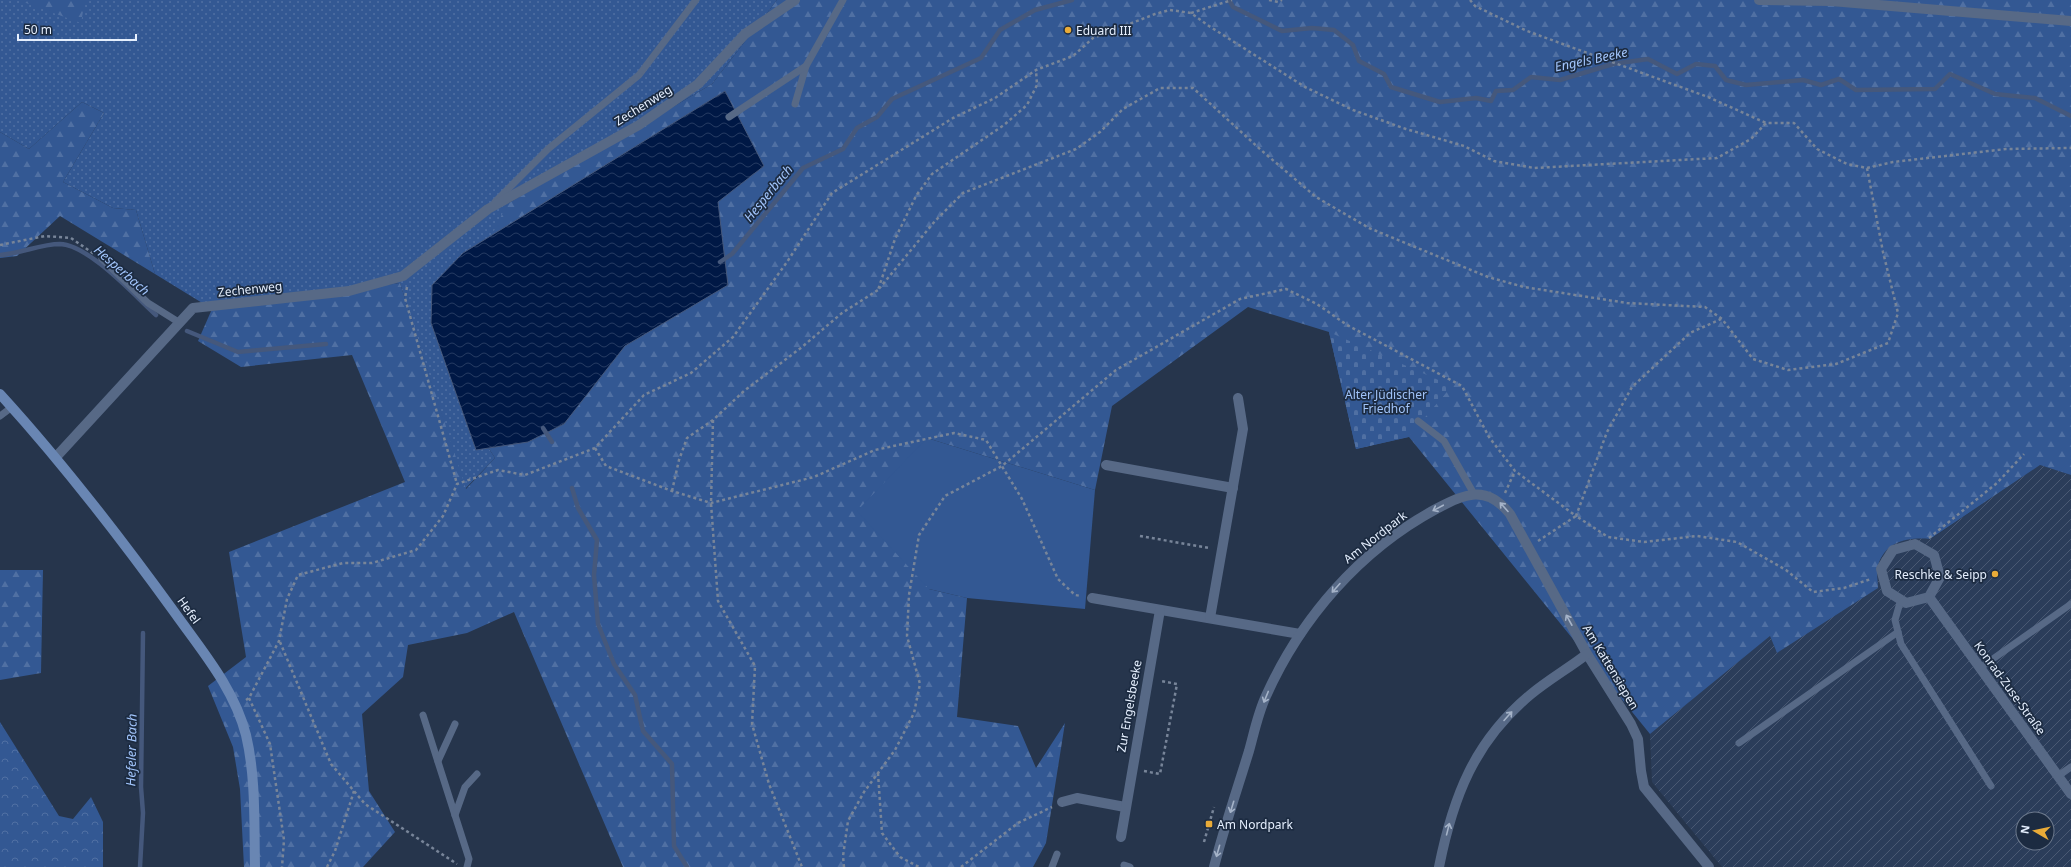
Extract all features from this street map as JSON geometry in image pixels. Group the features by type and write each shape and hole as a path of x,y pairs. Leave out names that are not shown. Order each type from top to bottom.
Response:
{"main road":[{"name":"Hefel","path":"0,394 56,457 144,571 228,687 246,734 253,784 256,867"}],"street":[{"name":"Zechenweg","path":"56,457 193,308 349,291 403,276 488,209 639,125 698,84 745,34 795,0"},
{"path":"1759,0 1838,1 2071,21"},
{"path":"1210,618 1243,429 1238,398"},
{"path":"1106,465 1233,488"},
{"path":"1474,494 1488,496 1501,503"},
{"name":"Am Nordpark","path":"1214,867 1266,697 1300,634 1355,567 1422,517 1460,497 1474,494"},
{"name":"Am Kattensiepen","path":"1501,503 1510,514 1587,654 1638,739 1644,787 1708,867"},
{"path":"1915,544 1934,555 1940,577 1928,597 1906,602 1887,591 1881,569 1893,550 1915,544"},
{"name":"Konrad-Zuse-Straße","path":"1928,597 2058,776 2069,787"},
{"path":"1092,598 1300,634"},
{"name":"Zur Engelsbeeke","path":"1121,836 1131,769 1160,610"},
{"path":"1440,867 1454,808 1475,758 1487,740 1515,708 1531,694 1587,654"},
{"path":"1062,802 1077,798 1125,807"}],"lane":[{"name":"Zechenweg","path":"488,209 548,149 639,75 696,0"},
{"path":"795,104 806,66 844,0"},
{"path":"729,117 806,66"},
{"path":"102,259 148,303 180,323"},
{"path":"0,416 12,407"},
{"path":"1418,421 1444,441 1474,494"},
{"path":"1901,599 1895,620 1901,644 1991,786"},
{"path":"1980,668 2071,604"},
{"path":"1739,743 1898,632"},
{"path":"423,715 469,859 467,867"},
{"path":"438,761 455,724"},
{"path":"2058,776 2071,767"},
{"path":"455,815 465,787 477,774"},
{"path":"1052,867 1057,854"}],"path":[{"path":"457,484 498,470 525,475 595,448 644,395 691,373 733,337 787,262 832,193 953,118 995,98 1036,70 1073,56 1093,38 1155,14 1170,10 1191,13 1232,0"},
{"path":"1269,0 1278,2 1282,0"},
{"path":"1470,0 1475,6 1526,31 1708,97 1766,123 1794,123 1817,149 1847,164 1867,168 1893,162 2006,149 2071,148"},
{"path":"1191,13 1305,87 1352,110 1406,129 1464,146 1494,161 1534,168 1717,158 1751,139 1766,123"},
{"path":"878,290 896,240 916,196 932,174 1004,125 1027,105 1037,85 1036,70"},
{"path":"672,491 679,460 687,438 713,420 744,391 802,347 842,313 878,290 935,220 963,193 1076,149 1100,132 1123,109 1160,88 1193,88 1261,150 1316,197 1369,228 1488,277 1524,287 1627,303 1705,306 1722,319 1753,359 1788,370 1836,364 1888,343 1898,313 1883,252 1867,168"},
{"path":"0,245 45,236 71,238 102,259"},
{"path":"235,707 249,698 279,641 287,599 298,575 343,563 372,563 416,550 443,516 457,484 405,298 408,272"},
{"path":"844,867 843,856 848,821 864,792 895,750 914,713 920,684 907,636 909,595 919,535 945,496 1002,466 1116,370 1240,299 1286,289 1317,304 1347,325 1462,386 1489,437 1515,471 1576,516 1608,537 1644,542 1697,536 1736,542 1786,570 1813,592 1850,586 1875,578 1881,569"},
{"path":"1529,547 1576,516 1607,432 1632,388 1690,333 1722,319"},
{"path":"713,420 711,503 718,601 755,666 752,724 769,784 802,867"},
{"path":"595,448 606,466 672,491 711,503 814,477 875,450 954,433 986,440 1022,499 1058,579 1074,595 1092,598"},
{"path":"1915,544 1925,542 1996,483 2024,454"},
{"path":"1501,503 1515,471"},
{"path":"1140,536 1222,550"},
{"path":"279,641 331,764 365,804 461,867"},
{"path":"1131,769 1160,774 1177,684 1147,680"},
{"path":"249,698 270,744 284,840 282,867"},
{"path":"878,772 882,832 900,857 919,867"},
{"path":"327,867 335,851 354,791"},
{"path":"961,867 1018,823 1062,802"},
{"path":"1204,842 1214,807"}],"shaded area":[{"path":"2040,465 2071,475 2071,867 1722,867 1652,782 1650,734 1770,636 1777,653 1878,567 1885,550 1902,540 1916,538 1931,539"}],"green space":[{"path":"0,0 777,0 712,84 507,204 477,430 495,458 465,489 400,283 212,309 155,274 136,210 113,208 63,182 104,113 82,102 29,149 0,132"},
{"path":"18,0 85,0 81,23"},
{"path":"777,0 2071,0 2071,475 2040,465 1930,539 1914,539 1898,542 1886,551 1881,558 1877,568 1878,588 1777,653 1770,636 1650,734 1409,437 1356,449 1329,332 1248,307 1112,406 1095,490 927,438 929,589 967,598 957,717 1018,726 1036,768 1065,723 1046,843 1033,867 623,867 514,612 467,633 408,645 403,677 362,714 369,791 395,832 363,867 244,867 240,789 233,747 208,686 246,657 229,552 405,482 352,355 241,367 198,341 212,309 400,283 466,489 495,458 477,430 480,260 507,204 712,84"},
{"path":"82,102 104,113 63,182 113,208 136,210 155,274 60,216 17,256 0,258 0,132 29,149"},
{"name":"Alter Jüdischer Friedhof","path":"1329,332 1452,386 1408,437 1356,449"},
{"path":"927,438 1095,490 1085,609 967,598 929,589 857,511"},
{"path":"0,570 43,570 41,673 0,680"},
{"path":"0,722 59,816 73,819 91,797 103,822 103,867 0,867"}],"water":[{"path":"725,91 764,166 718,202 728,285 625,346 564,424 528,442 476,450 431,323 432,285 463,253"}],"waterway":[{"name":"Hesperbach","path":"720,262 732,254 803,168 843,149 857,128 877,117 892,99 981,58 1000,30 1035,10 1072,0"},
{"name":"Engels Beeke","path":"1229,0 1233,7 1282,31 1312,28 1334,30 1353,45 1359,61 1384,74 1391,87 1440,102 1476,98 1491,101 1496,91 1513,90 1531,77 1560,80 1613,64 1648,59 1677,74 1696,64 1715,66 1726,80 1746,85 1803,80 1821,85 1839,79 1856,90 1935,89 1950,74 1995,94 2035,98 2071,116"},
{"name":"Hesperbach","path":"0,255 52,244 72,247 84,253 111,272 156,315"},
{"name":"Hesperbach","path":"187,331 238,352 326,344"},
{"path":"543,428 552,442"},
{"path":"572,488 578,508 597,540 594,575 598,624 614,664 635,695 643,731 672,764 674,846 687,867"},
{"name":"Hefeler Bach","path":"140,867 143,813 141,787 143,633"}],"place":[{"name":"Eduard III","path":"1068,30"},
{"name":"Reschke & Seipp","path":"1995,574"},
{"name":"Am Nordpark","path":"1209,824"}]}
